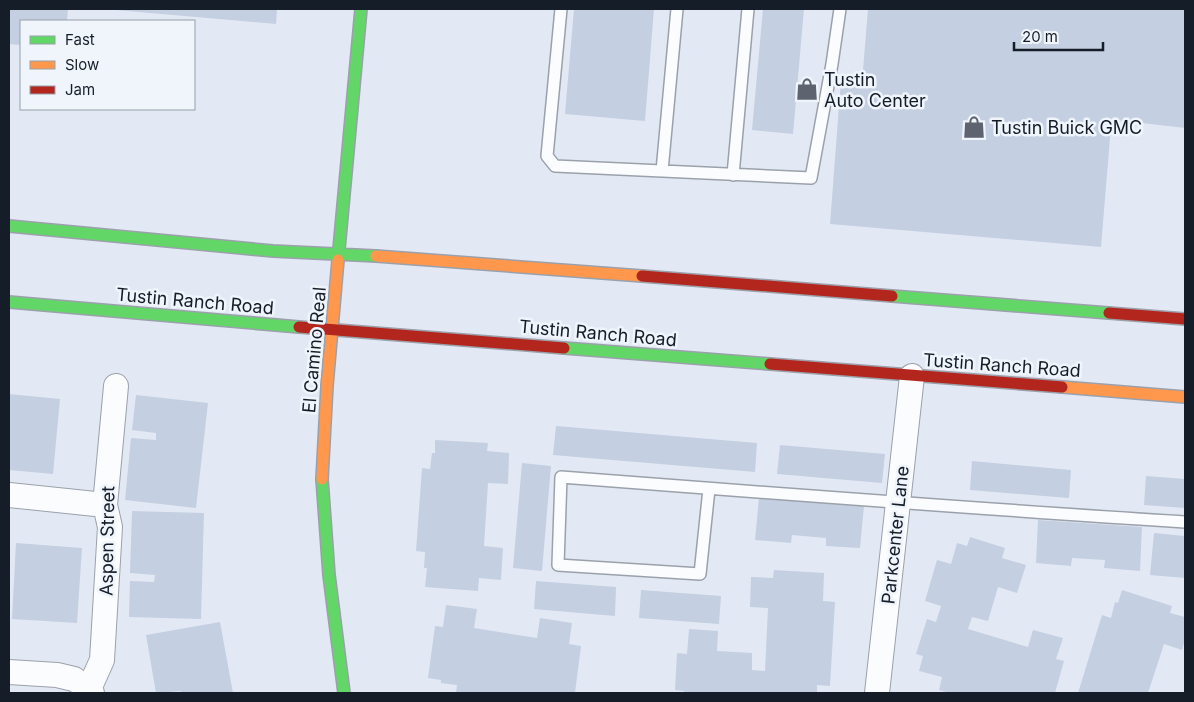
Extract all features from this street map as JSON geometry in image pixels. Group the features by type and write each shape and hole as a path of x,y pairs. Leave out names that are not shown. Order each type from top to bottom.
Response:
{"main road":[{"name":"El Camino Real","path":"344,693 329,575 322,479 332,330 361,9"},
{"path":"9,226 273,251 416,258 1185,319"},
{"name":"Tustin Ranch Road","path":"9,302 332,330 1185,397"}],"street":[{"name":"Parkcenter Lane","path":"877,693 912,376"},
{"name":"Aspen Street","path":"91,691 102,660 110,528 106,505 116,386"},
{"path":"9,496 106,505"},
{"path":"9,672 57,675 74,679 91,691"}],"lane":[{"path":"561,9 547,156 555,166 811,178 840,9"},
{"path":"662,171 677,9"},
{"path":"733,174 748,9"},
{"path":"709,488 700,574 558,565 561,477 709,488 899,504 1185,522"}],"building":[{"path":"9,9 68,9 67,20 20,20 20,45 9,44"},
{"path":"116,9 277,9 276,24"},
{"path":"574,9 654,9 645,121 565,114"},
{"path":"763,9 804,9 793,134 752,130"},
{"name":"Tustin Buick GMC","path":"868,9 1185,9 1185,128 1116,120 1111,126 1101,247 830,224 841,80 862,82"},
{"path":"9,394 60,399 53,474 9,470"},
{"path":"136,395 208,403 196,508 125,500 131,438 156,440 156,433 132,430"},
{"path":"556,426 757,443 755,472 553,455"},
{"path":"435,440 488,443 487,451 509,453 508,484 488,483 484,546 503,548 501,580 479,578 478,591 425,587 427,568 424,568 425,552 416,551 422,468 430,469 432,453 435,453"},
{"path":"780,445 885,454 882,483 777,474"},
{"path":"972,461 1071,470 1069,498 970,490"},
{"path":"522,463 551,466 542,571 513,568"},
{"path":"1146,476 1185,479 1185,508 1144,505"},
{"path":"759,498 864,506 860,548 826,546 826,538 792,535 791,543 755,540"},
{"path":"132,511 204,513 201,619 129,617 130,581 154,582 155,575 130,573"},
{"path":"1038,520 1142,527 1140,571 1104,568 1105,560 1072,558 1071,566 1036,563"},
{"path":"1154,533 1185,536 1185,578 1150,575"},
{"path":"970,537 1005,548 1002,558 1026,565 1017,593 998,587 988,621 972,617 968,629 1028,647 1033,630 1063,638 1056,659 1064,661 1055,693 950,693 939,690 942,677 919,671 923,656 916,654 927,619 936,622 941,606 925,601 937,560 951,564 957,543 967,546"},
{"path":"16,543 82,548 77,623 12,619"},
{"path":"774,570 824,573 823,601 835,602 830,686 817,685 817,693 684,693 684,691 675,690 677,653 687,654 689,629 718,631 717,651 752,653 752,670 765,671 768,608 750,607 751,577 773,578"},
{"path":"536,581 616,587 615,616 534,609"},
{"path":"641,590 721,596 719,624 639,618"},
{"path":"1122,590 1172,606 1170,613 1185,617 1185,639 1182,650 1164,644 1148,693 1078,693 1102,615 1111,618 1115,602 1118,603"},
{"path":"446,605 477,609 474,628 537,638 540,618 572,623 569,644 581,646 575,693 456,693 457,685 441,683 441,680 428,678 435,626 443,627"},
{"path":"220,622 233,693 181,693 181,691 156,693 146,635"}],"traffic: fast":[{"path":"338,260 361,9"},
{"path":"9,226 273,251 376,256"},
{"path":"892,296 1109,313"},
{"path":"9,302 299,327"},
{"path":"564,348 770,364"},
{"path":"322,479 329,575 344,693"}],"traffic: slow":[{"path":"376,256 642,276"},
{"path":"322,479 327,386 338,260"},
{"path":"1062,387 1185,397"}],"traffic: jam":[{"path":"642,276 892,296"},
{"path":"1109,313 1185,319"},
{"path":"299,327 564,348"},
{"path":"770,364 1062,387"}],"place":[{"name":"Tustin Auto Center","path":"807,89"},
{"name":"Tustin Buick GMC","path":"974,127"}]}
